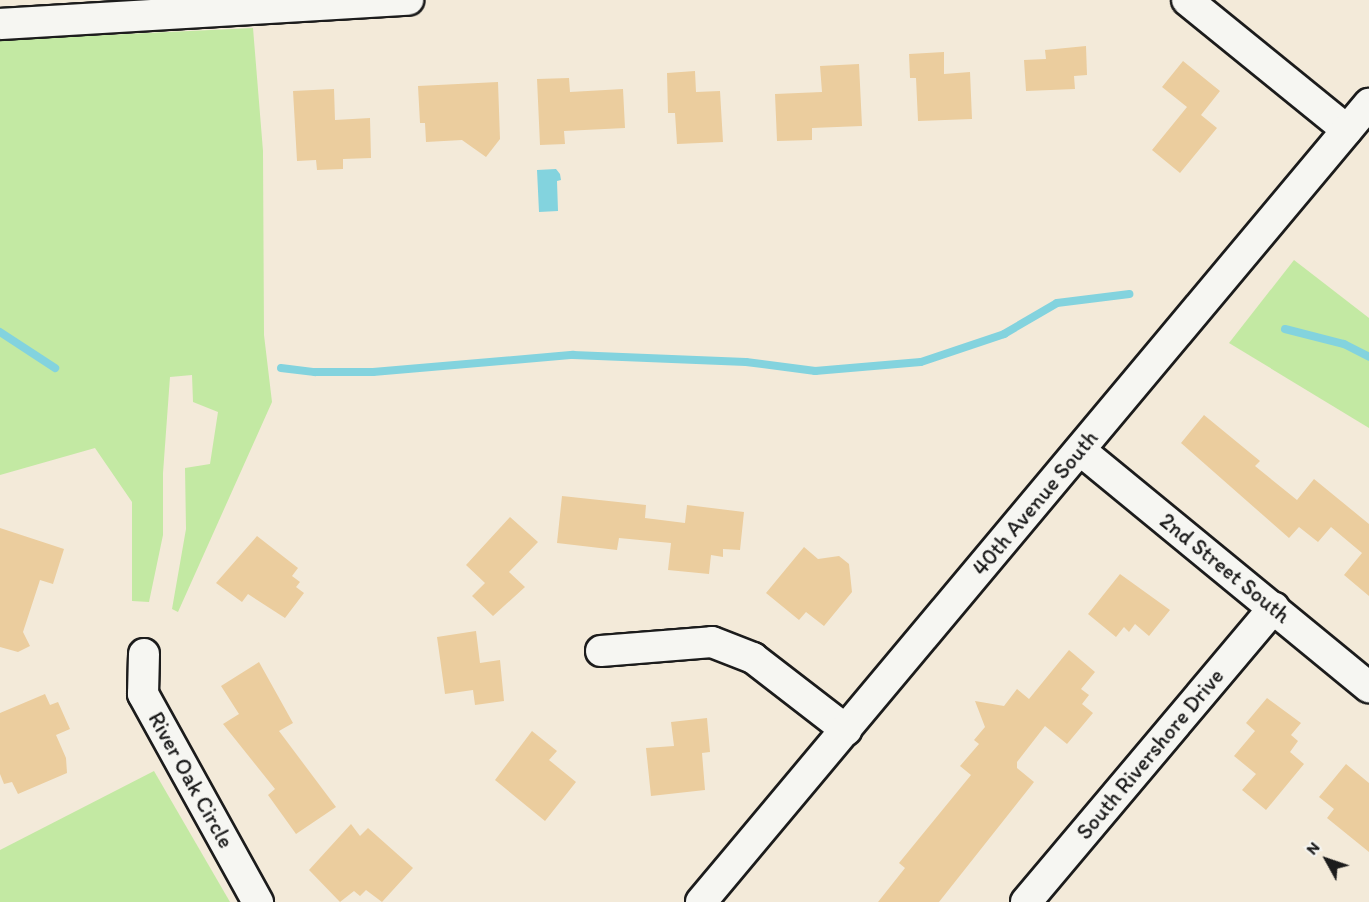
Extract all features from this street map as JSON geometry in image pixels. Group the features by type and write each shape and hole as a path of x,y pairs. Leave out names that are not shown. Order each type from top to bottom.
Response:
{"street":[{"path":"0,24 408,0"},
{"path":"1187,0 1347,130"},
{"name":"40th Avenue South","path":"701,902 1369,104"},
{"name":"2nd Street South","path":"1080,450 1369,687"},
{"name":"South Rivershore Drive","path":"1026,902 1274,607"},
{"path":"601,651 712,642 753,658 846,730"},
{"name":"River Oak Circle","path":"144,654 143,694 258,902"}],"green space":[{"path":"253,28 263,151 264,335 272,402 178,612 172,609 186,529 185,468 210,464 218,412 193,402 192,375 170,377 163,473 163,535 149,602 132,601 132,502 95,448 0,475 0,40"},
{"path":"1294,260 1369,318 1369,428 1229,343"},
{"path":"154,771 230,902 0,902 0,850"}],"water":[{"path":"556,169 561,180 557,181 558,211 539,212 537,170"}],"building":[{"path":"1086,46 1087,75 1074,76 1075,89 1026,91 1024,60 1046,59 1045,50"},
{"path":"944,52 944,74 970,72 972,119 918,121 916,78 910,78 909,54"},
{"path":"1183,61 1220,91 1201,115 1217,128 1180,173 1152,150 1187,107 1162,87"},
{"path":"859,64 862,126 812,128 812,140 777,141 775,94 822,92 820,66"},
{"path":"695,71 696,92 720,91 723,142 677,144 675,113 668,113 667,73"},
{"path":"569,78 570,92 623,89 625,128 564,131 565,144 540,145 537,79"},
{"path":"498,82 500,139 486,157 462,140 426,142 425,123 420,123 418,86"},
{"path":"334,89 335,120 370,118 371,158 343,159 343,169 317,170 316,160 297,161 293,91"},
{"path":"1204,415 1260,461 1255,466 1297,500 1314,479 1369,524 1369,596 1344,575 1362,553 1331,527 1318,542 1299,527 1289,538 1181,443"},
{"path":"562,496 646,505 645,518 685,523 687,505 744,512 740,550 723,549 723,557 711,555 709,574 668,570 671,543 619,538 617,550 557,543"},
{"path":"510,517 538,542 509,572 525,587 493,616 472,596 485,583 466,565"},
{"path":"0,528 64,549 53,584 40,580 23,632 30,646 18,652 0,647"},
{"path":"257,536 298,568 292,576 300,582 296,587 304,593 285,618 248,594 242,602 216,583"},
{"path":"804,547 818,559 839,556 849,564 852,592 824,626 806,612 799,620 766,593"},
{"path":"1120,574 1170,610 1149,636 1135,624 1129,632 1124,627 1116,637 1088,614"},
{"path":"476,631 480,663 500,660 504,701 475,705 473,690 445,694 437,637"},
{"path":"1069,650 1095,672 1081,689 1089,695 1082,704 1093,713 1067,744 1045,726 1017,762 1017,768 1034,782 939,902 878,902 905,868 899,863 971,775 960,766 979,744 974,740 985,727 975,701 1004,706 1017,689 1029,699"},
{"path":"259,662 293,723 279,731 336,807 296,834 268,795 275,789 223,724 239,714 221,686"},
{"path":"45,694 50,705 58,702 70,729 56,735 66,758 67,773 18,794 12,782 4,784 0,774 0,713"},
{"path":"1267,698 1301,723 1291,735 1298,741 1290,752 1304,764 1266,810 1242,790 1256,774 1234,756 1255,731 1246,723"},
{"path":"707,718 710,752 702,753 705,790 651,796 646,748 674,746 671,722"},
{"path":"532,731 557,751 549,760 576,782 545,821 495,780"},
{"path":"1346,764 1369,783 1369,852 1327,818 1334,809 1319,797"},
{"path":"351,824 360,836 368,828 413,868 382,902 366,890 360,896 354,891 340,902 309,870"}],"waterway":[{"path":"281,368 315,372 373,372 573,355 746,362 815,371 921,362 1004,334 1057,303 1129,294"},
{"path":"1285,329 1344,344 1369,357"},
{"path":"0,332 55,368"}]}
